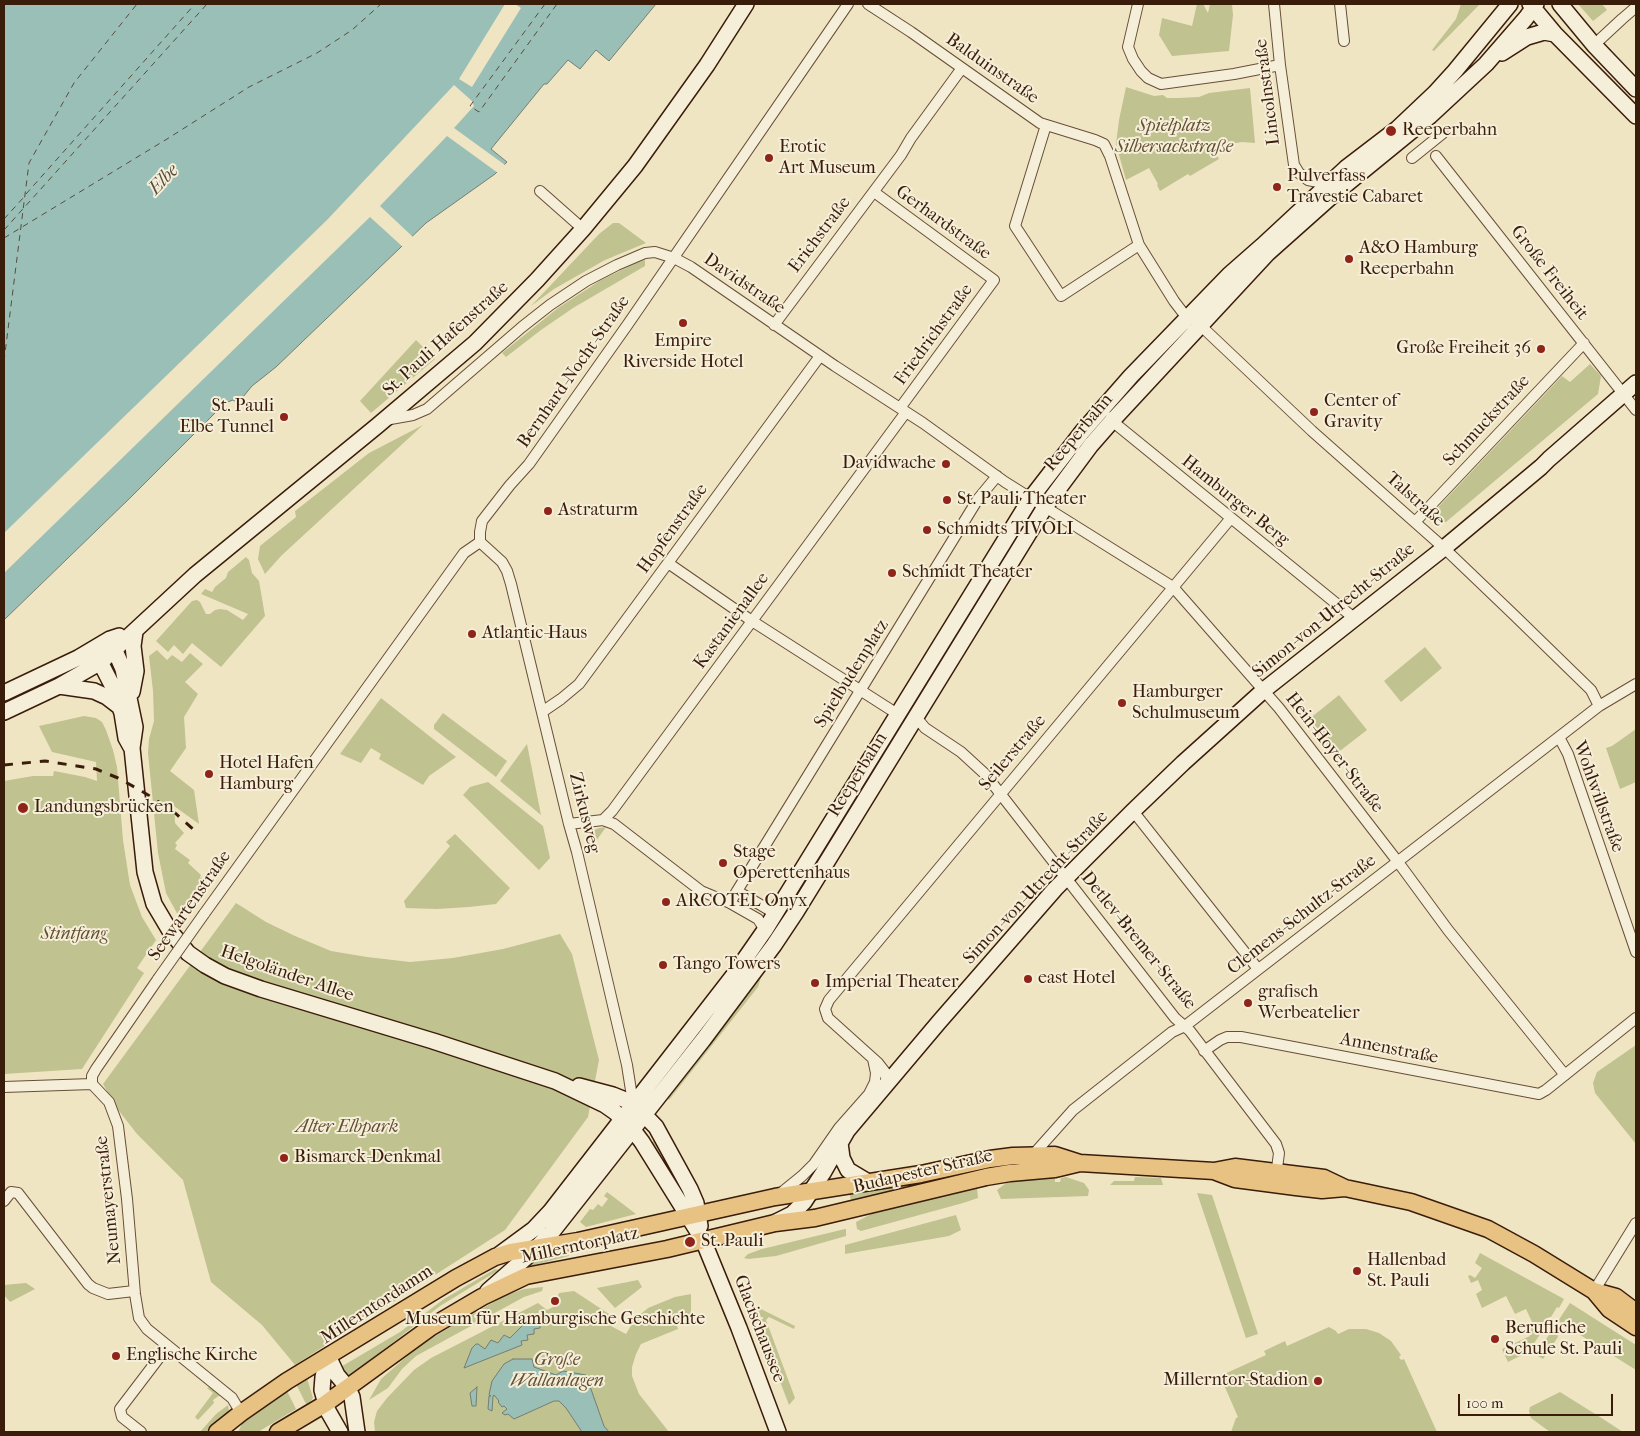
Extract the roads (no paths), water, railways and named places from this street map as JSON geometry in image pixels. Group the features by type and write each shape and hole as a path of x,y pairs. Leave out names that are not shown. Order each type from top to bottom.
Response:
{"main road":[{"name":"St. Pauli Hafenstraße","path":"135,632 195,575 385,420 482,336 525,292 583,229 636,166 708,64 746,4"},
{"name":"Reeperbahn","path":"633,1104 733,976 766,930 1032,498 1082,432 1109,401 1268,253 1332,196 1454,94 1477,60 1510,4"},
{"path":"1560,4 1594,45 1636,89"},
{"name":"Reeperbahn","path":"645,1114 774,946 1045,507 1091,446 1185,342 1194,322 1229,275 1346,168 1397,129 1435,93 1526,18 1530,5"},
{"path":"1530,5 1555,34 1636,116"},
{"path":"1477,60 1527,37 1544,32 1555,34"},
{"name":"Simon-von-Utrecht-Straße","path":"812,1190 856,1119 1066,878 1132,811 1189,756 1264,690 1444,548 1541,467 1636,383"},
{"path":"4,693 71,662 94,649 113,645 135,632"},
{"name":"Helgoländer Allee","path":"125,705 136,670 133,646 135,632"},
{"path":"4,712 59,686 101,662 113,645"},
{"name":"Helgoländer Allee","path":"113,645 123,669 125,705"},
{"name":"Helgoländer Allee","path":"94,649 136,727 132,748 143,852 149,888 154,904 162,919 188,952 205,965 225,976 433,1041 555,1082 605,1105 622,1118 633,1130"},
{"path":"59,686 94,691 125,705"},
{"name":"Helgoländer Allee","path":"555,1082 597,1090 633,1104 645,1114"},
{"name":"Millerntorplatz","path":"495,1257 522,1240 540,1224 633,1104"},
{"path":"645,1114 656,1126 690,1189 693,1216 702,1240"},
{"name":"Millerntorplatz","path":"482,1297 552,1232 645,1114"},
{"path":"633,1130 693,1216"},
{"path":"840,1143 842,1158 848,1170 868,1182"},
{"name":"Budapester Straße","path":"693,1216 775,1197 920,1174 990,1159 1055,1155 1080,1163 1214,1171 1236,1167 1322,1190 1345,1188 1411,1202 1482,1227 1534,1254 1594,1291 1616,1297 1636,1312"},
{"name":"Budapester Straße","path":"702,1240 775,1223 815,1218 986,1177 1055,1169 1080,1163"},
{"name":"Budapester Straße","path":"775,1223 792,1214 804,1202 812,1190"},
{"name":"Millerntorplatz","path":"495,1257 511,1252 578,1242 693,1216"},
{"name":"Millerntorplatz","path":"482,1297 516,1280 535,1274 667,1249 702,1240"},
{"name":"Glacischaussee","path":"702,1240 740,1328 778,1432"},
{"name":"Millerntordamm","path":"340,1432 326,1404 322,1384 328,1356 456,1278 495,1257"},
{"name":"Budapester Straße","path":"1594,1291 1608,1309 1636,1327"},
{"path":"278,1432 326,1404 414,1338 482,1297"},
{"path":"217,1432 287,1381 328,1356 337,1375 348,1388 352,1397 357,1432"},
{"path":"233,1432 241,1413"}],"street":[{"name":"Bernhard-Nocht-Straße","path":"480,542 482,521 529,464 674,258 848,4"},
{"name":"Balduinstraße","path":"868,4 1040,123 1104,144"},
{"path":"1138,4 1128,47 1141,71 1148,78 1161,84 1234,74 1280,65"},
{"name":"Lincolnstraße","path":"1274,4 1280,65 1294,165 1299,173 1308,180 1328,184"},
{"path":"1340,4 1344,41"},
{"path":"1594,45 1636,7"},
{"name":"Erichstraße","path":"774,325 874,192 962,68"},
{"path":"1046,125 1015,226 1061,296 1139,245"},
{"path":"1412,158 1443,132"},
{"name":"Talstraße","path":"1104,144 1110,156 1139,245 1174,301 1194,322 1312,431 1444,548 1591,690 1599,706"},
{"name":"Große Freiheit","path":"1436,156 1636,410"},
{"path":"540,191 583,229"},
{"name":"Gerhardstraße","path":"874,192 994,280"},
{"name":"Davidstraße","path":"385,420 418,414 430,407 550,305 586,281 617,265 645,253 655,252 674,258 691,267 1032,498"},
{"name":"Friedrichstraße","path":"903,410 994,280"},
{"name":"Schmuckstraße","path":"1414,522 1584,343"},
{"name":"Hopfenstraße","path":"542,712 562,699 579,684 820,356"},
{"path":"412,396 428,401 438,400"},
{"path":"1109,401 1112,421"},
{"name":"Kastanienallee","path":"603,820 612,811 752,622 903,410"},
{"name":"Hamburger Berg","path":"1112,421 1354,618"},
{"name":"Spielbudenplatz","path":"730,903 978,500 997,476"},
{"name":"Hein-Hoyer-Straße","path":"1032,498 1173,587 1279,708 1448,930 1565,1075"},
{"name":"Seilerstraße","path":"872,1058 828,1018 825,1012 829,1000 1231,518"},
{"name":"Zirkusweg","path":"480,542 502,562 507,572 577,852 626,1065 633,1104"},
{"name":"Seewartenstraße","path":"92,1084 92,1076 96,1069 204,914 464,553 480,542"},
{"path":"668,563 752,622 899,714"},
{"name":"Clemens-Schultz-Straße","path":"1032,1156 1073,1110 1172,1032 1185,1026 1599,706 1636,684"},
{"name":"Detlev-Bremer-Straße","path":"916,717 925,728 961,752 985,774 1175,1018 1185,1026 1276,1144 1279,1153 1276,1178"},
{"name":"Wohlwillstraße","path":"1559,737 1568,754 1636,952"},
{"path":"1132,811 1258,969"},
{"path":"569,824 603,820 614,824 701,891 730,903 758,919 766,930"},
{"path":"737,891 776,914"},
{"name":"Annenstraße","path":"1204,1051 1227,1037 1241,1036 1539,1094 1636,1018"},
{"path":"872,1058 885,1072 887,1083"},
{"path":"775,1197 797,1181 814,1164 839,1128 869,1094 875,1082 876,1073 872,1058"},
{"path":"4,1087 92,1084"},
{"name":"Neumayerstraße","path":"92,1084 109,1102 118,1126 127,1199 134,1291 140,1320 168,1346 232,1398 241,1413"},
{"path":"4,1201 11,1192 18,1193 88,1284 108,1294 134,1291"},
{"path":"1594,1291 1636,1223"},
{"path":"141,1432 122,1417 120,1409 168,1346"}],"water":[{"name":"Elbe","path":"4,4 656,4 609,61 596,50 580,69 568,60 547,84 544,84 491,149 507,162 495,174 426,223 276,367 252,386 238,403 233,400 225,403 4,620"},
{"path":"544,1313 546,1322 540,1323 540,1328 534,1329 534,1334 527,1335 528,1340 521,1341 522,1345 464,1368 472,1348 476,1344 485,1349 491,1340 498,1343 504,1335 510,1338 528,1320"},
{"path":"513,1359 532,1359 534,1367 556,1375 563,1371 586,1375 604,1426 609,1432 582,1432 559,1401 554,1401 514,1419 508,1414 502,1413 507,1409 504,1406 502,1407 494,1395 492,1411 488,1409 492,1381 504,1364"},
{"path":"477,1387 476,1406 472,1406 470,1393"}],"railway":[{"path":"4,765 45,761 96,769 140,790 173,811 193,829"}],"place":[{"name":"Reeperbahn","path":"1391,131"},
{"name":"Erotic Art Museum","path":"769,158"},
{"name":"Pulverfass Travestie Cabaret","path":"1277,187"},
{"name":"A&O Hamburg Reeperbahn","path":"1349,259"},
{"name":"Empire Riverside Hotel","path":"683,323"},
{"name":"Große Freiheit 36","path":"1541,349"},
{"name":"Center of Gravity","path":"1314,412"},
{"name":"St. Pauli Elbe Tunnel","path":"284,417"},
{"name":"Davidwache","path":"946,464"},
{"name":"St. Pauli Theater","path":"947,500"},
{"name":"Astraturm","path":"548,511"},
{"name":"Schmidts TIVOLI","path":"927,530"},
{"name":"Schmidt Theater","path":"892,573"},
{"name":"Atlantic-Haus","path":"472,634"},
{"name":"Hamburger Schulmuseum","path":"1122,703"},
{"name":"Hotel Hafen Hamburg","path":"209,774"},
{"name":"Landungsbrücken","path":"23,808"},
{"name":"Stage Operettenhaus","path":"723,863"},
{"name":"ARCOTEL Onyx","path":"666,902"},
{"name":"Tango Towers","path":"663,965"},
{"name":"east Hotel","path":"1028,979"},
{"name":"Imperial Theater","path":"815,983"},
{"name":"grafisch Werbeatelier","path":"1248,1003"},
{"name":"Bismarck-Denkmal","path":"284,1158"},
{"name":"St. Pauli","path":"690,1242"},
{"name":"Hallenbad St. Pauli","path":"1357,1271"},
{"name":"Museum für Hamburgische Geschichte","path":"555,1301"},
{"name":"Berufliche Schule St. Pauli","path":"1495,1339"},
{"name":"Englische Kirche","path":"116,1356"},
{"name":"Millerntor-Stadion","path":"1318,1381"}],"park label":[{"name":"Spielplatz Silbersackstraße","path":"1174,137"},
{"name":"Stintfang","path":"74,935"},
{"name":"Alter Elbpark","path":"347,1128"},
{"name":"Große Wallanlagen","path":"557,1371"}]}
